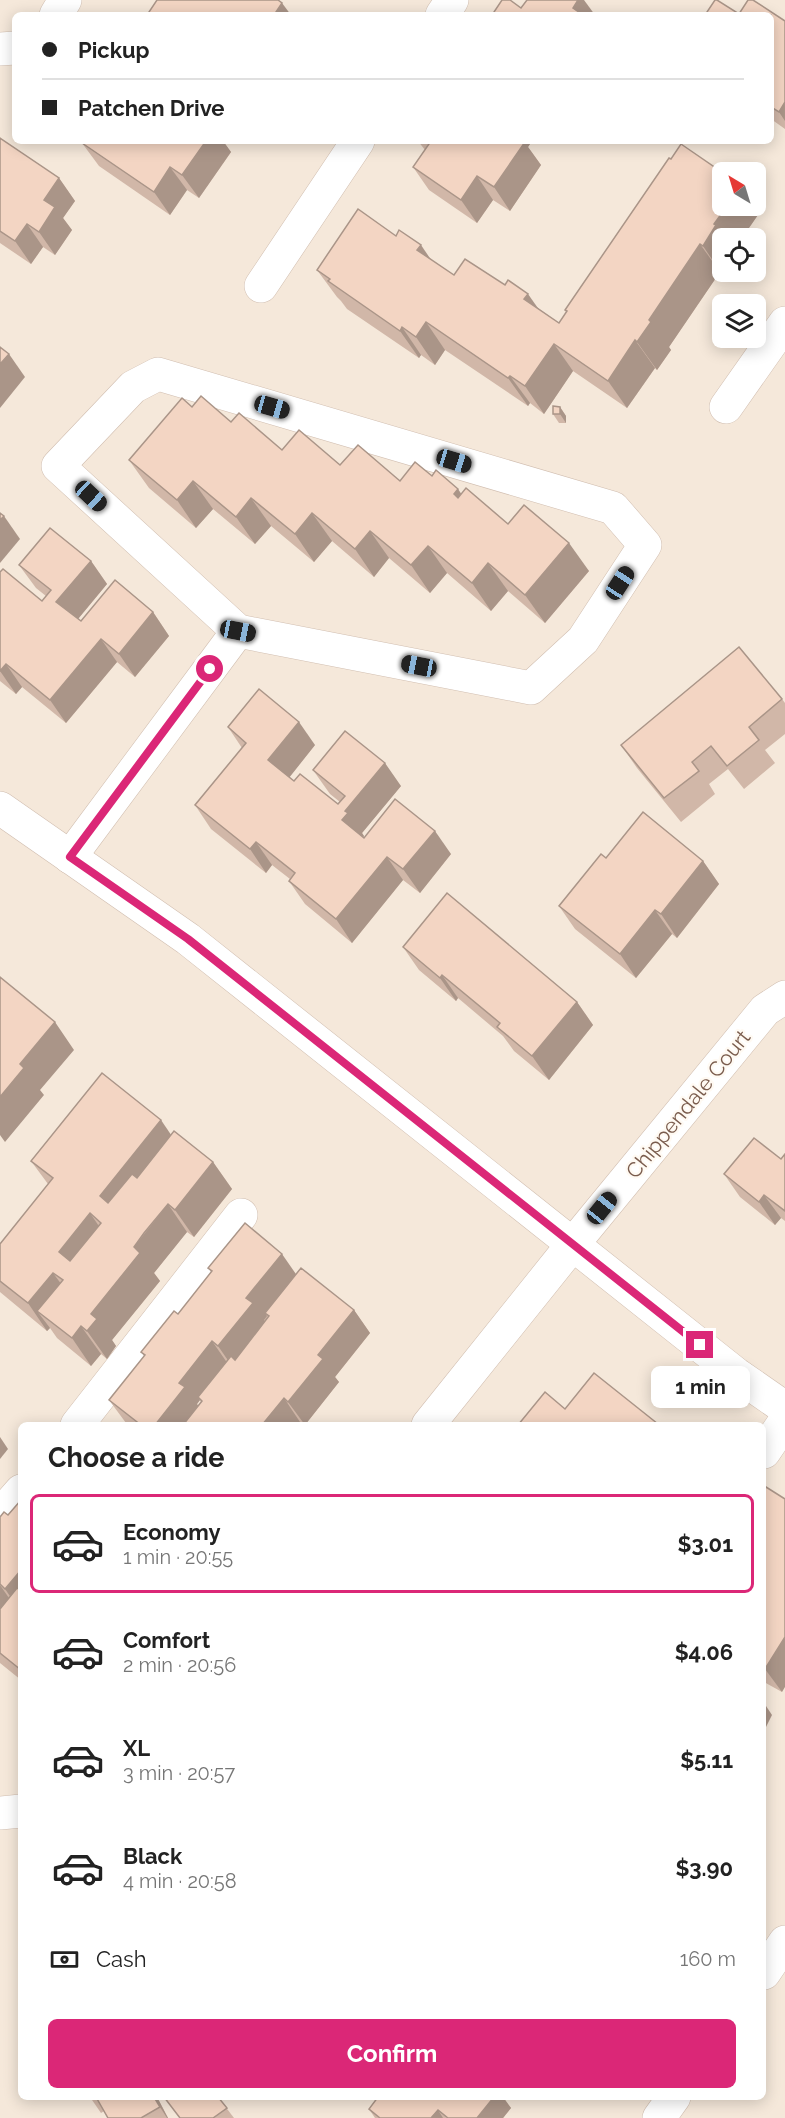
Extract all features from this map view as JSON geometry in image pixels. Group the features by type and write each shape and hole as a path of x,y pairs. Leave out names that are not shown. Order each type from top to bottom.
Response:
{"street":[{"path":"261,286 356,144"},
{"path":"726,407 785,323"},
{"path":"158,374 613,508 645,545 583,640 531,688 238,631 58,466 134,387 158,374"},
{"path":"70,857 238,631"},
{"path":"0,808 188,939 736,1374 785,1408"},
{"name":"Chippendale Court","path":"430,1422 765,1010 785,997"},
{"path":"79,1422 242,1215"},
{"path":"766,1449 785,1421"},
{"path":"0,1515 18,1494"},
{"path":"0,1814 18,1811"},
{"path":"766,1970 785,1942"},
{"path":"659,2118 672,2100"}],"shaded area":[{"path":"0,0 785,0 785,2118 0,2118"}],"building":[{"path":"157,0 278,0 282,3 276,12 149,12"},
{"path":"502,0 510,0 521,8 527,0 578,0 573,8 579,12 494,12"},
{"path":"717,0 736,12 707,12"},
{"path":"748,0 753,0 771,12 740,12"},
{"path":"774,14 785,21 785,102 779,112 774,109"},
{"path":"0,138 59,178 44,200 55,207 39,232 27,224 15,241 0,231"},
{"path":"83,144 204,144 182,175 170,167 154,192"},
{"path":"429,144 524,144 494,187 477,176 461,200 413,167"},
{"path":"681,144 712,165 712,216 720,216 703,246 700,244 649,320 651,322 637,342 635,340 608,381 554,344 525,386 510,376 508,378 426,322 416,337 402,327 400,331 328,281 330,279 317,270 358,209 396,236 399,230 421,245 417,250 454,275 465,259 505,285 508,280 528,294 524,299 559,323 567,311 565,310 669,158 671,159"},
{"path":"0,347 9,354 0,364"},
{"path":"201,396 231,422 239,413 282,450 299,430 340,465 358,445 400,481 415,462 432,476 436,470 458,489 454,494 458,498 466,488 508,524 524,505 569,543 525,595 488,563 472,583 428,546 411,565 370,531 355,549 312,513 295,534 251,498 236,517 193,481 177,500 129,460 182,398 192,407"},
{"path":"553,406 560,407 560,414 553,414"},
{"path":"50,528 91,561 56,602 81,621 115,580 153,612 119,654 101,639 50,700 6,664 0,671 0,572 3,569 42,601 51,590 19,565"},
{"path":"739,647 782,699 749,727 759,740 727,766 711,746 692,762 699,771 664,798 621,745"},
{"path":"259,689 299,722 268,760 294,781 300,774 338,804 345,796 313,770 345,731 385,763 345,811 348,813 342,820 364,838 395,799 435,831 403,869 387,857 336,919 289,881 295,873 256,842 250,849 195,805 246,743 228,727"},
{"path":"643,812 703,861 661,914 655,910 620,954 559,906 601,854 606,858"},
{"path":"447,893 577,1002 532,1056 497,1027 500,1023 442,975 440,978 403,947"},
{"path":"0,977 55,1022 20,1064 24,1068 0,1097"},
{"path":"102,1073 161,1120 100,1196 108,1203 132,1174 137,1178 174,1131 213,1162 175,1210 168,1204 144,1233 134,1247 140,1253 91,1314 97,1319 87,1331 81,1326 72,1338 37,1311 63,1280 53,1273 28,1303 0,1281 0,1244 53,1178 31,1161","holes":["90,1213 101,1223 70,1261 59,1252"]},
{"path":"754,1138 781,1159 785,1154 785,1211 764,1195 759,1202 724,1174"},
{"path":"245,1223 282,1254 246,1298 253,1303 218,1346 212,1341 179,1383 185,1387 157,1422 137,1422 109,1400 145,1355 141,1352 174,1311 178,1314 212,1271 208,1268"},
{"path":"301,1268 354,1310 318,1355 323,1359 288,1402 284,1398 264,1422 185,1422 202,1401 198,1397 231,1356 235,1360 269,1316 265,1313"},
{"path":"594,1373 655,1422 520,1422 545,1392 565,1409"},
{"path":"766,1487 785,1499 785,1637 766,1667"},
{"path":"18,1503 18,1574 5,1589 0,1584 0,1517 4,1512 8,1515"},
{"path":"18,1589 18,1668 0,1653 0,1609"},
{"path":"98,2100 156,2100 160,2107 141,2118 108,2118"},
{"path":"166,2100 220,2100 227,2108 213,2118 180,2118"},
{"path":"376,2100 492,2100 477,2118 448,2118 438,2110 431,2118 380,2118 369,2109"}],"route":[{"path":"210,669 70,857 188,939 700,1345"}]}
